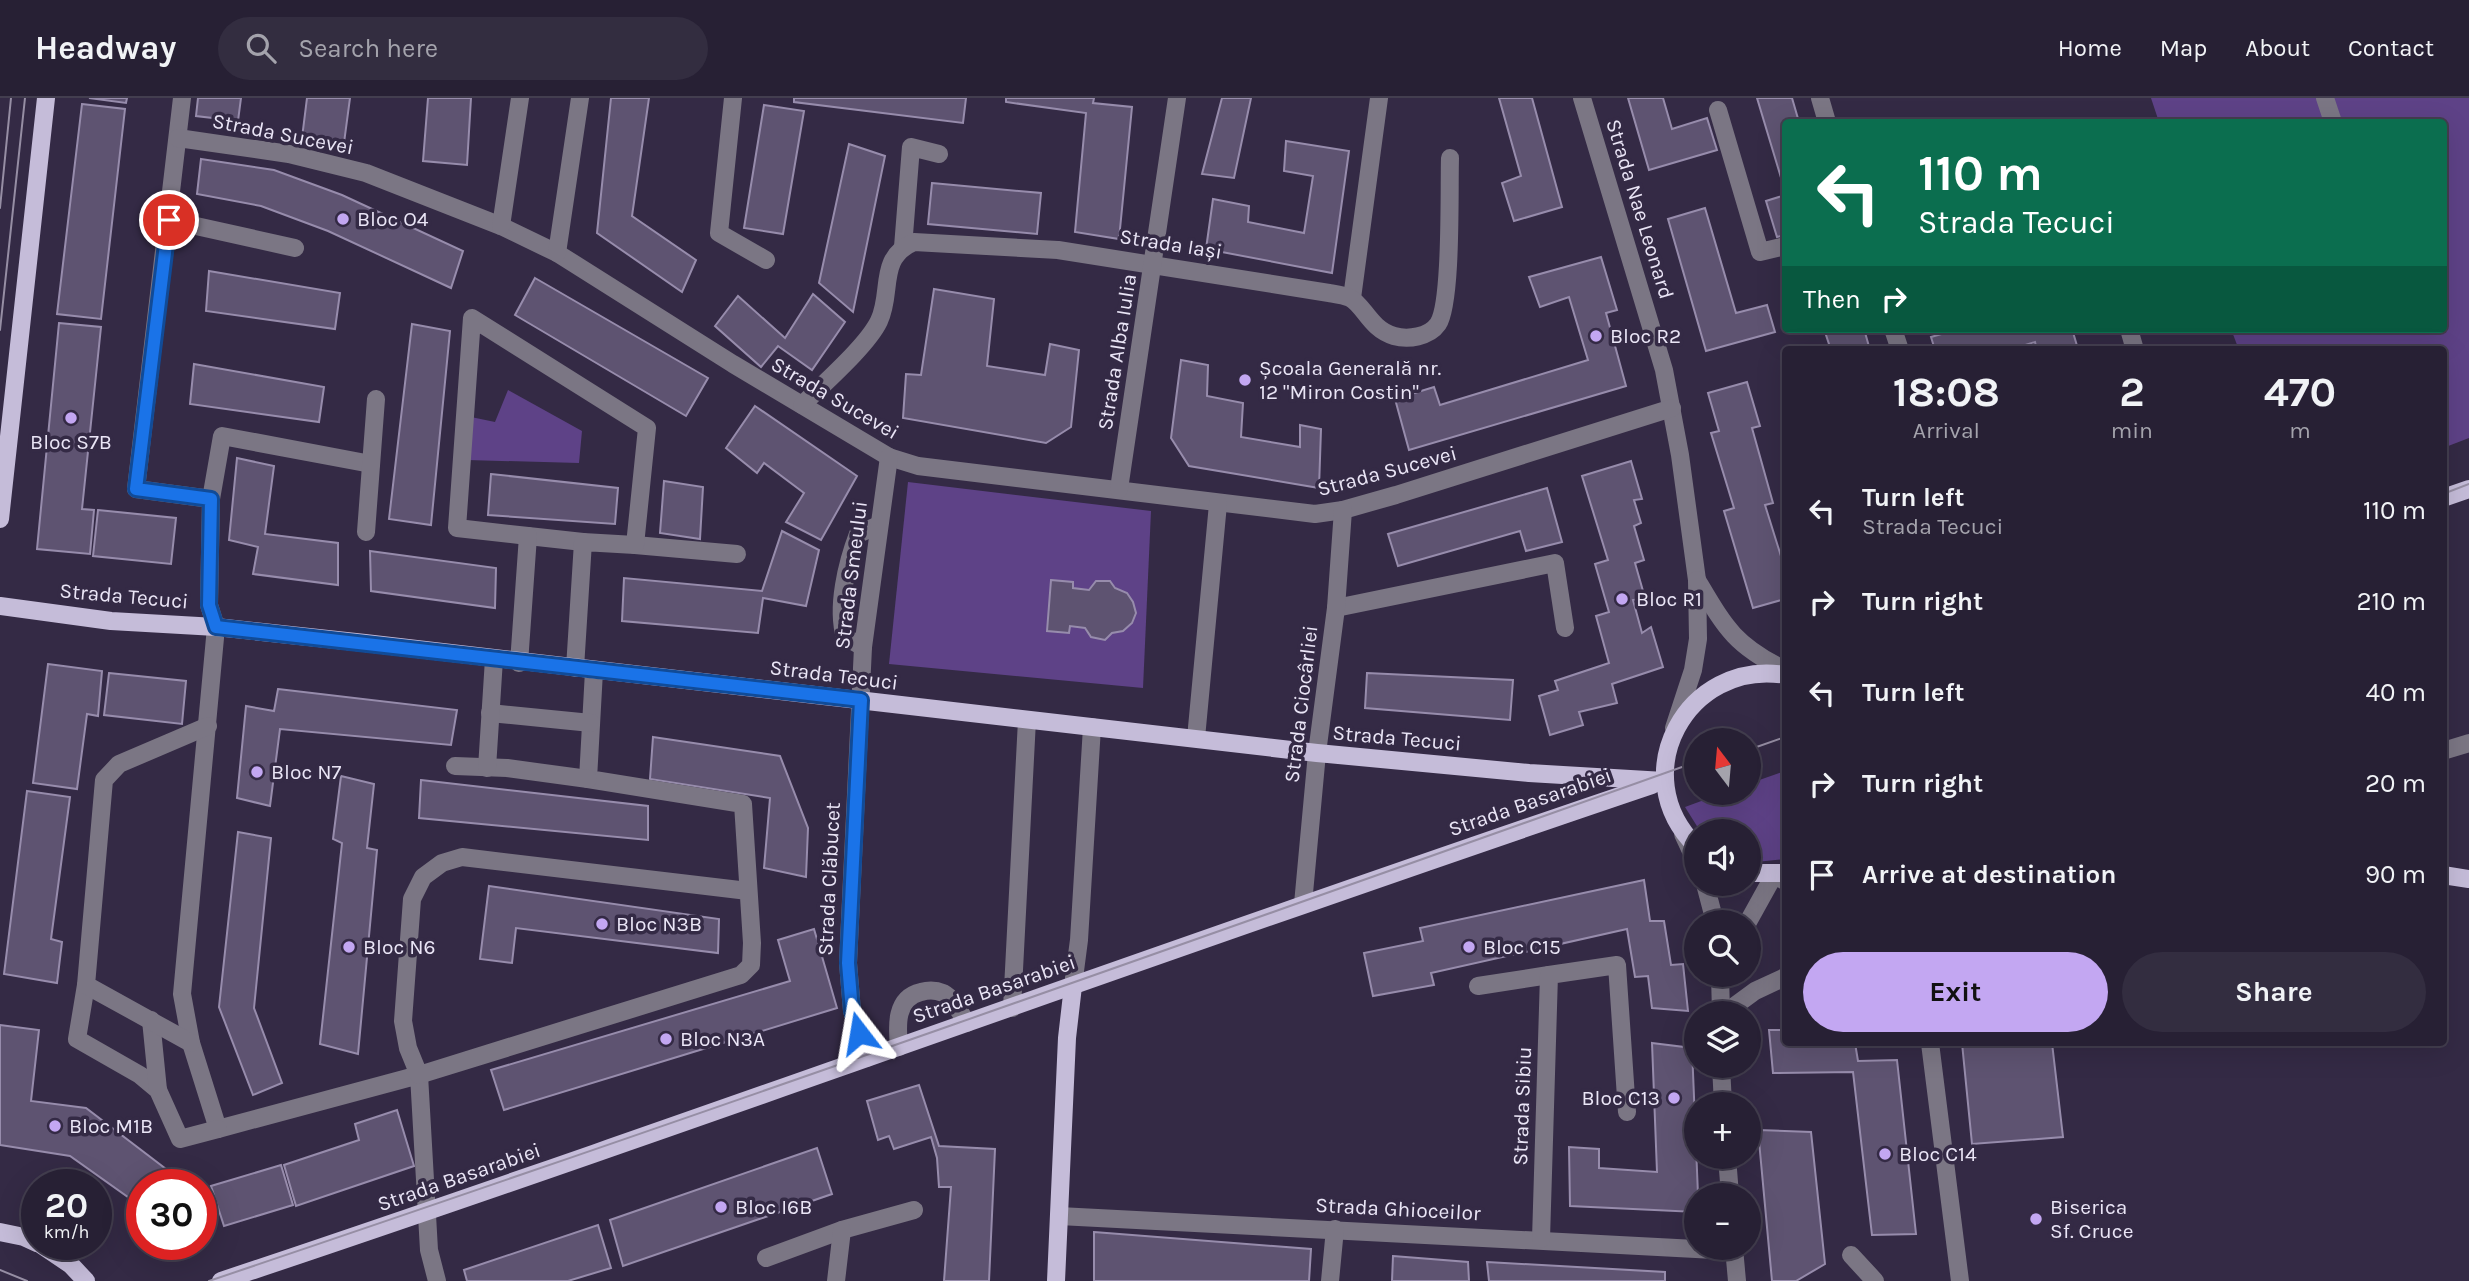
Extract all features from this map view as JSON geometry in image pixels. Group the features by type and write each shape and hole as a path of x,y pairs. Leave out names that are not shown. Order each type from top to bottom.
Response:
{"main road":[{"path":"0,519 46,98"},
{"path":"2447,497 2469,489"},
{"name":"Strada Tecuci","path":"0,606 111,621 216,627 1317,753 1529,773 1664,781"},
{"path":"1684,832 1671,811 1664,781 1665,760 1672,735 1688,709 1711,689 1739,676 1782,673"},
{"name":"Strada Basarabiei","path":"220,1281 426,1213 1303,904 1664,781"},
{"path":"1761,874 1781,876"},
{"path":"2447,875 2469,878"},
{"path":"1056,1281 1067,1038 1073,986"},
{"path":"0,1232 21,1236"},
{"path":"63,1260 86,1281"}],"street":[{"path":"182,98 136,489 211,499"},
{"path":"501,226 520,98"},
{"path":"556,253 580,98"},
{"path":"733,98 719,233 766,260"},
{"name":"Strada Alba Iulia","path":"1119,489 1177,98"},
{"path":"1379,98 1352,298 1376,327 1394,336 1418,337 1431,331 1438,323 1443,309 1450,158"},
{"name":"Strada Nae Leonard","path":"1582,98 1664,370 1697,580 1693,670 1672,735"},
{"path":"1820,98 1827,119"},
{"path":"2325,98 2332,119"},
{"path":"1718,110 1760,252 1782,247"},
{"name":"Strada Sucevei","path":"178,138 289,154 366,173 501,226 556,253 889,457 918,466 1315,514 1343,510 1672,408"},
{"path":"802,405 864,343 879,321 890,267 894,256 903,247 911,147 939,154"},
{"path":"169,220 295,248"},
{"name":"Strada Iași","path":"903,247 914,242 1058,250 1352,298"},
{"path":"635,545 647,428 472,318 457,528 583,542 737,554"},
{"path":"366,532 376,398"},
{"path":"218,1129 191,1043 182,994 216,627 209,605 211,499 222,436 371,464"},
{"name":"Strada Smeului","path":"861,700 863,647 889,457"},
{"path":"1196,738 1218,504"},
{"name":"Strada Ciocârliei","path":"1303,904 1317,753 1336,608 1343,510"},
{"path":"863,647 845,637 841,624 847,563 858,534 879,525"},
{"path":"519,663 528,536"},
{"path":"575,668 583,542"},
{"path":"1336,608 1555,563 1565,628"},
{"name":"Strada Nae Leonard","path":"1697,580 1724,625 1741,644 1782,671"},
{"path":"487,768 494,659"},
{"path":"588,779 594,671"},
{"name":"Strada Clăbucet","path":"861,700 848,963 852,1011 867,1058"},
{"path":"491,713 591,723"},
{"path":"1012,1008 1027,720"},
{"path":"158,1090 140,1075 77,1039 86,985 104,780 120,764 208,726"},
{"path":"1073,986 1080,927 1092,727"},
{"path":"2447,750 2469,743"},
{"path":"151,1020 158,1090 180,1139 419,1075 741,975 751,965 743,804 507,768 455,766"},
{"path":"437,1281 429,1250 419,1075 408,1048 402,1021 412,899 423,877 442,863 462,857 748,891"},
{"path":"1757,910 1781,876"},
{"path":"1478,986 1618,965 1626,1112"},
{"name":"Strada Sibiu","path":"1541,1239 1549,975"},
{"path":"1734,1001 1782,978"},
{"path":"86,985 191,1043"},
{"path":"899,1047 897,1023 901,1008 908,998 919,992 932,990 944,994 967,1023"},
{"path":"1930,1046 1960,1281"},
{"path":"766,1258 842,1230 914,1210"},
{"name":"Strada Ghioceilor","path":"1059,1216 1684,1246"},
{"path":"1330,1281 1335,1229"},
{"path":"836,1281 842,1230"},
{"path":"1851,1255 1875,1281"},
{"path":"1735,1260 1737,1281"}],"shaded area":[{"path":"2151,98 2469,98 2469,438 2447,446 2447,346 2237,346 2233,333 2447,333 2447,119 2158,119"},
{"path":"508,390 582,431 579,463 467,460 471,417 495,422"},
{"path":"908,482 1151,511 1143,688 889,664"},
{"path":"1782,772 1782,859 1761,861 1761,819 1692,819 1685,807 1761,805 1761,779"}],"building":[{"path":"89,98 127,98 126,103"},
{"path":"198,98 241,98 238,121 196,116"},
{"path":"307,98 350,98 344,143 302,138"},
{"path":"428,98 471,98 467,165 423,161"},
{"path":"611,98 649,98 632,216 696,260 682,292 597,233"},
{"path":"794,98 966,98 963,123 794,102"},
{"path":"1006,98 1094,98 1093,103 1132,107 1119,239 1075,232 1086,113 1006,102"},
{"path":"1222,98 1251,98 1234,178 1202,174"},
{"path":"1499,98 1532,98 1562,207 1514,221 1502,183 1521,176"},
{"path":"1628,98 1663,98 1672,129 1707,118 1717,150 1649,170"},
{"path":"1757,98 1792,98 1798,119 1782,119 1782,181"},
{"path":"82,104 125,109 101,319 57,314"},
{"path":"764,105 804,111 783,234 744,228"},
{"path":"1286,141 1349,151 1332,273 1206,249 1213,199 1249,206 1248,222 1304,233 1313,176 1284,171"},
{"path":"849,144 885,156 853,312 819,283"},
{"name":"Bloc O4","path":"201,159 274,170 342,195 463,251 451,288 328,231 261,206 197,194"},
{"path":"932,183 1041,193 1037,234 928,224"},
{"path":"1782,196 1782,236 1777,237 1766,201"},
{"path":"1705,208 1736,313 1767,305 1775,332 1706,351 1668,219"},
{"name":"Bloc R2","path":"1601,257 1617,310 1606,313 1626,386 1409,450 1395,399 1434,387 1440,405 1588,360 1569,297 1540,307 1529,277"},
{"path":"209,271 340,293 335,329 206,311"},
{"path":"535,278 708,378 686,416 515,315"},
{"path":"934,289 994,299 987,366 1045,375 1050,344 1079,350 1071,427 1046,443 903,418 906,374 921,375"},
{"path":"813,294 845,322 812,370 778,346 761,367 715,326 738,296 785,338"},
{"name":"Bloc S7B","path":"59,323 101,327 82,509 94,510 90,554 37,549"},
{"path":"412,324 450,331 431,525 389,519"},
{"path":"1825,333 1865,333 1869,346 1830,346"},
{"path":"1945,333 2073,333 2077,346 2036,346 2035,342 2022,346 1934,346 1931,337"},
{"path":"1181,360 1208,365 1207,396 1243,403 1241,437 1300,447 1300,425 1321,429 1319,488 1189,466 1171,438"},
{"path":"194,364 324,387 319,422 190,404"},
{"path":"1747,382 1760,426 1752,428 1773,503 1765,505 1782,559 1782,600 1753,608 1724,511 1734,508 1711,433 1719,431 1708,393"},
{"path":"755,406 857,476 821,540 786,522 804,493 764,463 757,473 726,448"},
{"path":"237,458 274,466 265,534 338,543 338,585 253,574 258,547 229,540"},
{"name":"Bloc R1","path":"1631,461 1642,499 1634,500 1641,523 1634,526 1644,560 1635,563 1645,598 1633,600 1642,633 1651,627 1663,667 1612,684 1617,703 1579,712 1583,725 1550,735 1539,696 1558,690 1555,681 1609,663 1596,616 1609,612 1595,564 1608,560 1582,476"},
{"path":"491,474 618,488 615,524 488,515"},
{"path":"664,481 703,487 700,539 660,533"},
{"path":"1547,488 1562,542 1526,551 1520,531 1398,566 1388,534"},
{"path":"98,510 176,518 171,564 93,556"},
{"path":"782,531 819,550 806,606 763,598 758,633 622,621 624,578 762,591"},
{"path":"370,551 496,568 495,608 371,591"},
{"path":"1051,580 1073,582 1073,588 1089,590 1096,581 1110,581 1115,588 1127,593 1133,602 1136,613 1132,623 1123,631 1112,633 1105,640 1091,637 1085,628 1070,626 1069,633 1047,631"},
{"path":"48,664 102,671 98,716 87,714 77,789 33,783"},
{"path":"109,673 186,681 182,724 104,715"},
{"path":"1367,673 1513,680 1510,720 1365,708"},
{"name":"Bloc N7","path":"278,689 457,710 451,745 280,729 270,806 237,798 246,706 274,711"},
{"path":"653,737 780,756 808,828 806,877 764,868 770,798 650,779"},
{"name":"Bloc N6","path":"341,776 374,784 367,848 377,850 358,1054 320,1044 342,843 333,839"},
{"path":"421,780 648,806 648,840 419,818"},
{"path":"27,791 70,797 51,939 62,942 57,983 4,974"},
{"path":"238,832 271,838 254,1008 282,1083 253,1095 219,1007"},
{"name":"Bloc C15","path":"1644,880 1650,921 1664,921 1671,965 1683,964 1687,1001 1684,1001 1684,1011 1652,1008 1648,976 1635,977 1627,929 1431,973 1434,985 1373,996 1364,953 1423,941 1420,928"},
{"name":"Bloc N3B","path":"489,886 719,919 718,953 516,928 512,963 480,959"},
{"name":"Bloc N3A","path":"814,929 837,1008 504,1110 491,1070 790,981 778,940"},
{"name":"Bloc M1B","path":"0,1025 39,1030 31,1101 86,1108 166,1169 126,1169 126,1196 112,1186 112,1169 88,1169 70,1156 0,1145"},
{"name":"Bloc C14","path":"1769,1030 1782,1030 1782,1046 1856,1046 1858,1061 1897,1060 1916,1234 1872,1235 1853,1072 1773,1073"},
{"name":"Bloc C13","path":"1652,1043 1684,1047 1684,1078 1693,1078 1694,1092 1684,1092 1684,1169 1697,1169 1698,1183 1684,1183 1684,1211 1570,1206 1569,1147 1599,1149 1599,1168 1657,1172"},
{"path":"1962,1046 2052,1046 2063,1137 1972,1144"},
{"path":"919,1085 939,1146 995,1149 989,1281 944,1281 951,1187 939,1187 937,1158 931,1137 894,1149 889,1136 878,1140 867,1101"},
{"path":"397,1110 414,1166 296,1206 284,1165 359,1140 355,1124"},
{"path":"1761,1130 1811,1132 1825,1264 1796,1281 1772,1281 1761,1162"},
{"name":"Bloc I6B","path":"817,1148 832,1194 623,1266 610,1220"},
{"path":"281,1165 293,1205 224,1226 217,1204 217,1184"},
{"path":"598,1225 611,1268 568,1281 467,1281 464,1270"},
{"path":"1094,1232 1311,1249 1309,1281 1094,1281"},
{"path":"1393,1256 1468,1262 1469,1281 1392,1281"},
{"path":"1487,1262 1665,1272 1665,1281 1489,1281"}],"tram line":[{"path":"0,208 11,98"},
{"path":"0,330 25,98"},
{"path":"2447,492 2469,484"},
{"path":"1761,745 1782,738"},
{"path":"209,1281 768,1089 1684,766"},
{"path":"0,1270 27,1281"}],"place":[{"name":"Bloc O4","path":"343,219"},
{"name":"Bloc R2","path":"1596,336"},
{"name":"Școala Generală nr. 12 \"Miron Costin\"","path":"1245,380"},
{"name":"Bloc S7B","path":"71,418"},
{"name":"Bloc R1","path":"1622,599"},
{"name":"Bloc N7","path":"257,772"},
{"name":"Bloc N3B","path":"602,924"},
{"name":"Bloc N6","path":"349,947"},
{"name":"Bloc C15","path":"1469,947"},
{"name":"Bloc N3A","path":"666,1039"},
{"name":"Bloc C13","path":"1674,1098"},
{"name":"Bloc M1B","path":"55,1126"},
{"name":"Bloc C14","path":"1885,1154"},
{"name":"Bloc I6B","path":"721,1207"},
{"name":"Biserica Sf. Cruce","path":"2036,1219"}],"route":[{"path":"169,220 136,489 211,499 209,605 216,627 861,700 848,963 852,1011 859,1033"}]}
